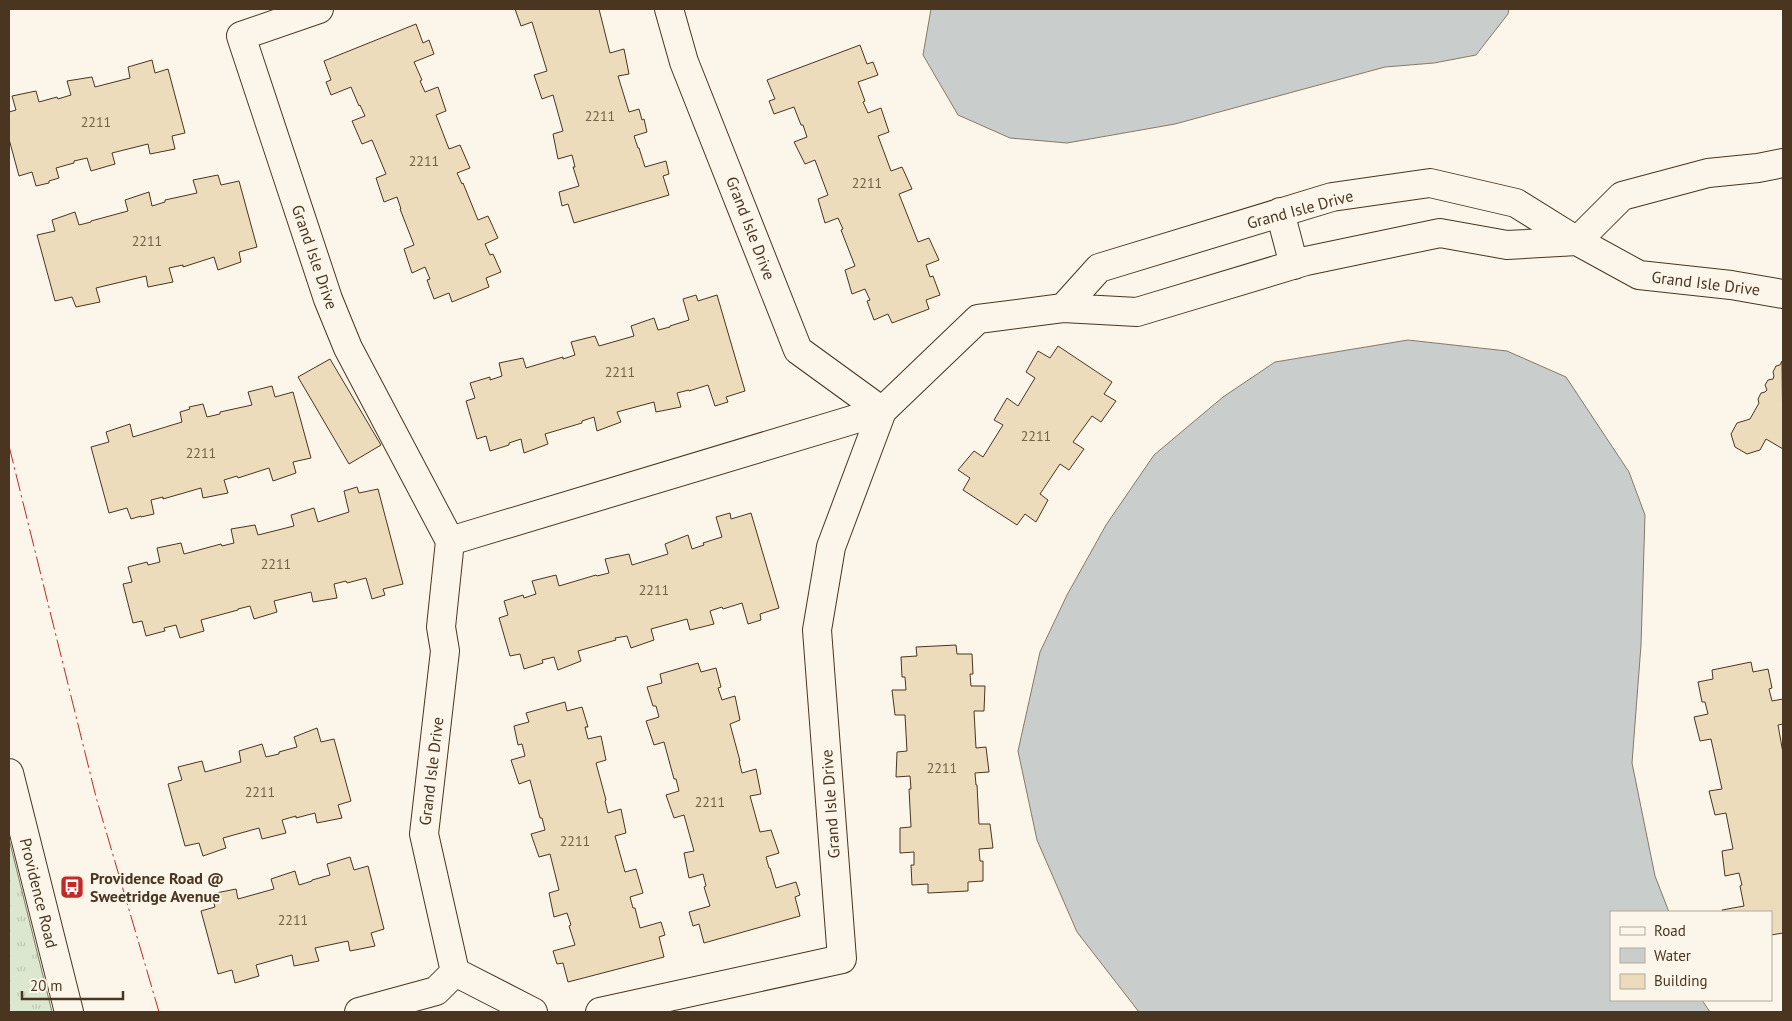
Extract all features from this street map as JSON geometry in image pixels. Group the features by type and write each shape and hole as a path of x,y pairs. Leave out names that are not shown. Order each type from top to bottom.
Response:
{"street":[{"name":"Grand Isle Drive","path":"319,9 241,36 328,300 348,348 450,541 440,627 445,651 424,834 455,972"},
{"name":"Grand Isle Drive","path":"669,9 684,62 798,350 882,411"},
{"path":"1577,241 1622,196 1708,172 1758,168 1783,163"},
{"name":"Grand Isle Drive","path":"1063,308 1099,268 1332,197 1430,183 1516,203 1577,241 1639,275 1731,285 1783,294"},
{"path":"1280,212 1294,265"},
{"name":"Grand Isle Drive","path":"600,1012 842,959 817,630 831,547 882,411 978,319 1063,308 1137,312 1294,265 1440,233 1507,245 1577,241"},
{"name":"Grand Isle Drive","path":"450,541 882,411"},
{"name":"Providence Road","path":"9,773 69,1012"},
{"path":"359,1012 436,992 455,972 533,1012"}],"green space":[{"path":"9,839 52,1012 9,1012"}],"water":[{"path":"931,9 1509,9 1508,14 1476,55 1434,63 1385,67 1175,124 1067,143 1010,138 958,115 923,55"},
{"path":"1408,340 1507,351 1566,377 1629,472 1645,515 1641,645 1632,763 1655,876 1669,911 1610,911 1610,1001 1703,1001 1710,1012 1139,1012 1077,932 1037,840 1018,751 1040,652 1067,595 1106,525 1154,455 1223,397 1275,362"}],"building":[{"path":"515,9 599,9 610,53 624,49 629,74 618,76 629,112 639,109 642,120 644,119 647,132 634,136 645,167 666,161 669,174 663,176 669,195 574,223 568,204 562,206 559,192 579,186 573,167 575,167 572,155 558,159 553,134 563,131 553,95 542,99 534,75 547,71 532,22 521,26"},
{"path":"416,24 423,43 429,40 434,54 414,62 422,80 420,81 425,92 438,87 446,111 436,115 449,149 460,145 470,168 457,173 478,220 488,216 498,238 485,244 490,255 493,254 501,272 486,278 489,287 452,302 449,293 434,299 427,280 430,279 425,267 412,273 404,249 414,245 397,197 384,202 376,178 386,174 372,140 362,144 352,121 365,116 351,87 331,95 326,82 331,80 324,61"},
{"path":"860,45 867,64 873,62 878,75 858,82 865,101 863,102 868,113 881,108 889,132 878,136 891,171 902,167 912,189 899,194 918,242 929,238 939,260 926,265 930,277 933,276 940,295 926,300 929,309 892,323 888,314 874,320 867,301 870,300 865,289 852,294 845,270 855,266 841,230 843,229 838,218 825,223 818,199 828,195 815,160 805,164 794,142 807,137 803,125 801,125 794,107 774,114 769,101 775,99 767,80"},
{"path":"152,60 155,73 168,69 185,133 172,136 175,149 150,154 148,144 112,153 115,164 91,171 87,158 74,161 74,163 56,168 59,178 36,186 32,172 19,176 9,139 9,112 16,110 12,96 36,91 39,102 57,97 58,99 71,95 67,81 92,77 95,87 130,78 128,67"},
{"path":"218,175 221,185 239,181 257,247 239,252 241,262 218,270 214,257 183,267 183,265 169,268 173,282 148,287 146,276 96,288 100,302 76,307 72,297 55,301 37,235 55,231 52,220 75,212 79,225 91,222 128,211 125,200 149,192 152,206 165,202 165,200 197,193 193,180"},
{"path":"696,295 698,301 717,295 745,391 726,397 728,402 715,406 708,385 677,393 681,407 656,412 654,402 617,412 621,422 597,431 594,417 582,421 582,423 545,434 548,444 524,453 521,439 490,451 486,436 477,439 466,401 475,398 470,383 490,377 490,380 502,376 499,363 523,358 526,368 563,357 563,359 575,355 571,342 595,336 599,346 634,336 631,326 654,318 658,330 670,327 689,320 683,299"},
{"path":"1058,346 1112,382 1104,394 1116,401 1101,422 1092,416 1073,442 1084,449 1069,470 1060,464 1040,494 1048,500 1036,522 1025,514 1017,525 963,490 970,478 958,470 974,451 983,457 1003,425 994,420 1007,398 1018,406 1035,378 1026,372 1038,351 1050,358"},
{"path":"330,359 381,445 349,464 298,377"},
{"path":"1782,361 1783,449 1766,439 1760,450 1747,454 1735,447 1731,434 1737,423 1750,419 1759,403 1758,399 1761,393 1767,390 1765,385 1768,380 1773,379 1773,372 1776,366 1780,365"},
{"path":"272,386 275,397 293,392 311,458 293,462 296,473 273,481 269,468 238,478 237,476 224,480 228,493 203,498 201,488 163,499 163,497 151,500 154,514 141,517 131,519 127,508 109,513 91,447 109,442 106,432 130,424 133,437 182,422 180,412 190,409 189,407 203,404 207,417 220,414 220,412 252,405 248,392"},
{"path":"357,487 359,493 378,489 403,584 383,589 385,595 372,599 366,578 347,583 346,581 334,584 337,598 313,602 311,592 274,601 277,612 254,619 250,606 238,609 201,620 204,631 180,638 176,625 164,628 165,631 146,636 142,621 133,623 123,584 132,582 128,567 147,562 148,565 160,562 157,548 181,543 184,554 221,544 222,546 234,543 231,529 255,525 258,535 294,526 291,515 314,508 318,522 349,512 344,491"},
{"path":"730,513 731,519 751,513 779,608 760,614 761,620 748,624 742,603 723,609 722,607 710,611 714,624 690,630 687,619 651,629 654,640 631,648 627,636 615,638 616,640 578,651 581,661 558,670 554,657 542,660 543,663 524,669 520,654 510,656 499,618 508,615 504,601 523,595 524,598 536,594 532,581 556,575 559,586 609,573 605,559 629,554 632,565 668,554 665,544 688,535 692,549 704,545 703,543 722,537 716,517"},
{"path":"956,645 957,654 972,654 973,674 970,674 971,686 985,686 984,711 974,711 976,748 986,747 989,772 975,773 979,824 990,824 993,848 979,849 980,861 983,861 983,881 968,882 968,891 928,893 928,884 912,885 911,865 914,865 914,852 900,853 900,828 911,827 909,789 911,789 910,776 896,777 897,752 907,751 905,715 895,715 892,690 906,690 905,677 902,677 901,657 917,656 916,647"},
{"path":"1751,662 1753,672 1768,669 1772,688 1769,689 1772,701 1783,699 1783,724 1778,725 1783,753 1783,933 1772,935 1772,911 1722,910 1744,906 1739,873 1725,876 1722,851 1733,849 1726,813 1715,815 1709,791 1722,789 1711,739 1700,741 1694,717 1708,714 1705,702 1702,702 1698,682 1713,679 1712,670"},
{"path":"698,663 701,672 716,668 721,687 718,688 722,700 735,696 740,720 730,724 742,773 756,769 761,794 750,796 760,832 771,830 779,853 766,857 769,868 776,888 796,882 800,895 795,897 800,916 704,943 699,924 693,926 689,912 710,906 704,887 706,886 703,874 689,878 684,853 694,851 684,815 674,818 666,795 679,791 676,779 674,779 664,742 654,745 646,721 659,717 647,687 662,683 660,674"},
{"path":"565,702 567,711 582,707 588,727 585,727 588,739 601,736 606,760 596,763 608,813 621,809 626,833 615,836 625,872 636,869 643,893 630,897 640,928 661,922 665,935 659,937 664,957 568,982 563,963 557,964 553,951 575,945 569,926 571,925 567,913 554,917 549,893 559,890 550,854 539,857 531,834 545,830 542,818 540,818 530,780 519,784 511,760 525,756 522,744 518,745 514,726 529,722 526,713"},
{"path":"317,728 321,742 334,739 351,801 338,805 342,818 317,823 315,813 296,818 296,816 282,820 286,833 262,839 259,828 223,838 226,848 203,856 199,843 185,846 168,784 182,780 178,767 202,761 205,772 241,762 239,751 262,744 266,757 279,754 279,752 297,747 294,737"},
{"path":"350,857 354,870 368,866 384,929 371,933 375,946 350,951 348,941 315,948 319,961 294,966 292,955 256,965 259,976 235,983 232,970 218,974 201,911 215,907 211,894 236,889 238,899 274,889 271,879 295,871 299,885 330,875 327,864"}],"power":[{"path":"9,446 96,797 159,1012"}],"place":[{"name":"Providence Road @ Sweetridge Avenue","path":"72,887"}]}
